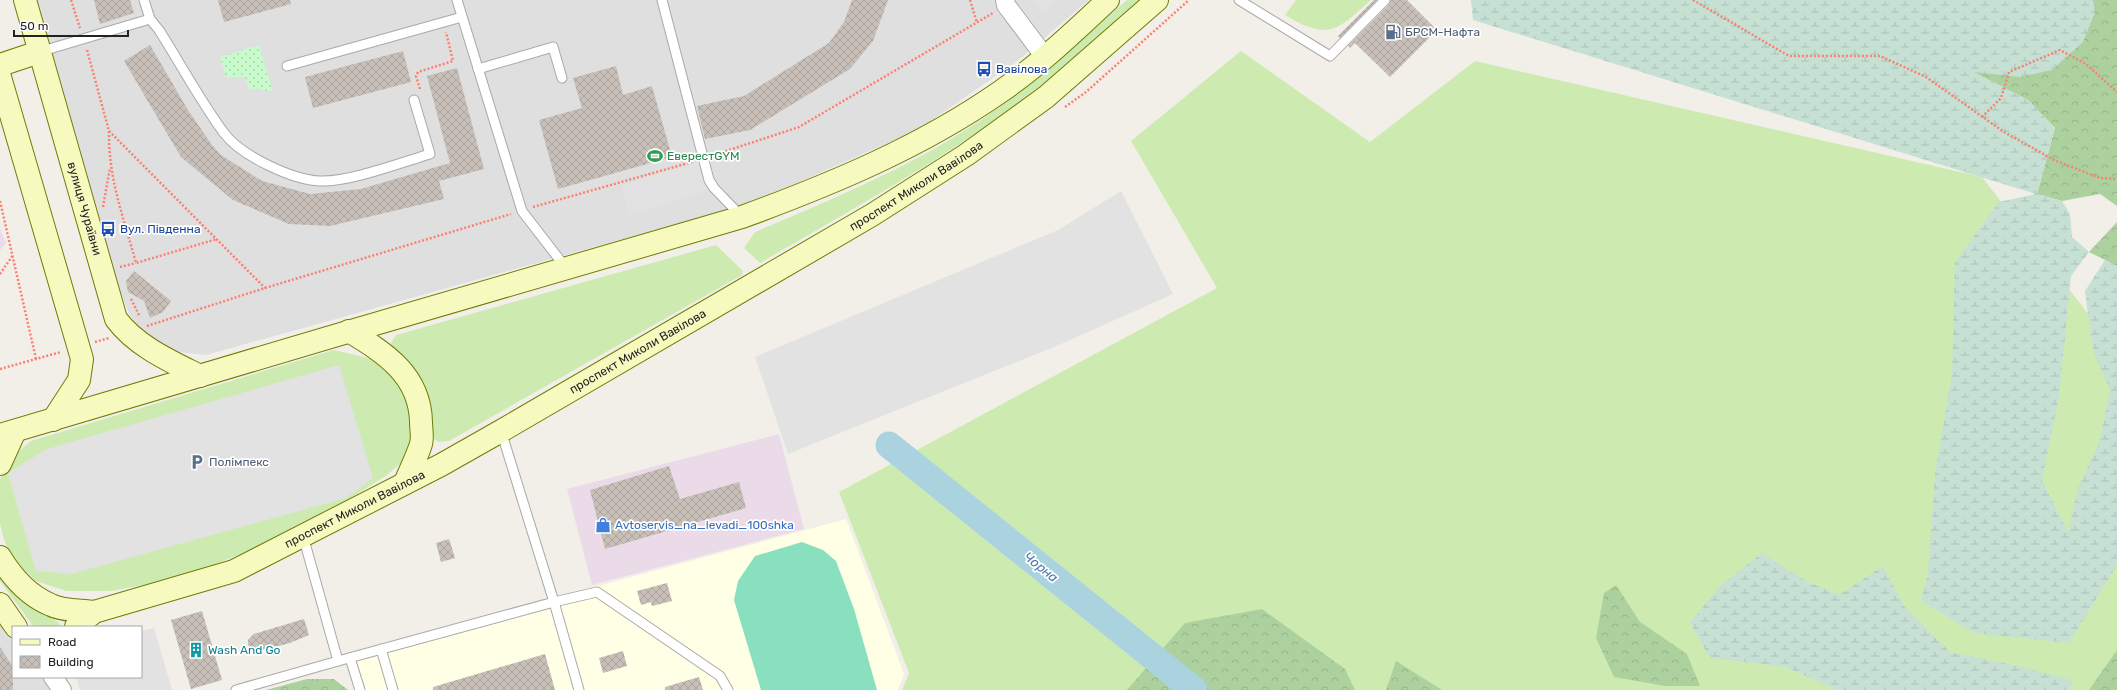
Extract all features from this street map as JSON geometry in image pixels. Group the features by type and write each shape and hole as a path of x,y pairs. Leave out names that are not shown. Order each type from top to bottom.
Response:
{"main road":[{"name":"вулиця Чураївни","path":"25,0 116,319 126,333 161,356 200,376"},
{"path":"0,464 8,433 349,331 742,217 801,196 870,166 922,140 1000,92 1045,57 1108,0"},
{"name":"проспект Миколи Вавілова","path":"77,626 94,612 234,571 441,465 501,431 872,214 966,155 1046,97 1157,0"},
{"path":"0,65 39,52"},
{"path":"0,77 82,359 79,380 53,420"},
{"path":"349,331 384,353 401,369 415,391 421,413 422,442 405,483"},
{"path":"0,557 6,567 27,591 52,606 94,612"},
{"path":"0,604 15,626"}],"street":[{"path":"1005,2 1045,57"},
{"path":"54,678 62,690"}],"lane":[{"path":"144,0 150,19 159,30 225,134 262,162 304,178 322,181 356,175 430,154 414,100"},
{"path":"457,0 522,211 567,269"},
{"path":"662,0 702,158 714,188 742,217"},
{"path":"1244,1 1330,56 1385,0"},
{"path":"287,66 462,17"},
{"path":"39,52 150,19"},
{"path":"478,69 553,47 562,78"},
{"path":"501,431 554,602 579,690"},
{"path":"302,536 338,661"},
{"path":"236,690 554,602 597,592 720,676 728,690"},
{"path":"381,649 393,690"},
{"path":"350,658 360,690"}],"path":[{"path":"71,0 84,39 109,131 110,166 113,186 136,263"},
{"path":"970,0 977,23"},
{"path":"1693,0 1789,56 1880,56 1926,77 2004,132 2056,161 2100,178 2117,179"},
{"path":"144,327 265,288 702,158 799,126 977,23 1005,2"},
{"path":"414,100 422,98 417,73 452,62 454,60 443,22"},
{"path":"1982,117 2001,98 2010,72 2060,50 2086,64 2117,92"},
{"path":"109,131 265,288"},
{"path":"103,210 110,166"},
{"path":"0,201 36,359"},
{"path":"118,261 120,268 217,239"},
{"path":"0,274 13,254"},
{"path":"89,344 110,338"},
{"path":"0,369 65,351"}],"shaded area":[{"path":"35,0 1089,0 1016,62 919,129 795,184 724,211 206,355 179,352 159,343 143,333 129,314 118,285"},
{"path":"1031,0 1057,0 1043,13"},
{"path":"699,162 708,191 630,215 621,185"},
{"path":"1121,191 1173,294 1061,344 788,454 755,357 1058,230"},
{"path":"0,229 6,243 0,250"},
{"name":"Полімпекс","path":"339,365 373,478 346,498 71,574 36,571 8,473 45,450 54,447"},
{"path":"779,434 804,529 592,585 567,489"},
{"path":"846,519 904,674 898,690 365,690 354,652"},
{"path":"0,617 12,633 12,678 47,678 55,690 0,690"},
{"path":"154,628 172,690 80,690 76,678 142,678 142,631"}],"green space":[{"path":"1127,0 1141,0 1083,52 1023,100 927,165 760,263 744,248 755,232 866,184 920,157 972,126 1032,82 1071,50"},
{"path":"1296,0 1371,0 1340,25 1331,29 1322,30 1312,28 1285,15"},
{"path":"1471,0 2093,0 2095,12 2083,42 2052,70 2020,77 1974,72 2028,100 2055,128 2037,194 2062,201 2070,214 2072,237 2089,252 2071,276 2059,397 2042,480 2068,532 2078,488 2099,443 2110,390 2093,351 2085,291 2105,260 2117,266 2117,565 2069,643 1974,633 1921,601 1928,573 1935,475 1952,372 1955,262 1999,202 2036,194 1473,20"},
{"path":"1994,0 2117,0 2117,206 2100,194 2062,201 2037,194 2055,128 2028,100 1973,72"},
{"path":"259,45 273,91 249,89 245,77 226,77 220,57"},
{"path":"1241,51 1370,142 1475,61 1982,177 2117,351 2117,690 902,690 909,673 839,492 1217,288 1131,141"},
{"path":"2117,222 2117,266 2089,252"},
{"path":"716,245 743,271 742,275 449,441 439,442 431,437 391,350 391,343 396,335"},
{"name":"Полімпекс","path":"334,350 372,359 390,372 405,388 412,415 411,441 402,462 387,475 336,507 279,538 211,566 144,585 111,591 66,591 36,581 14,561 4,540 0,523 0,479 13,456 31,441"},
{"path":"802,542 823,550 836,561 854,609 877,690 761,690 734,600 738,581 755,556"},
{"path":"1762,553 1806,581 1839,595 1883,566 1904,606 1950,652 2013,665 2072,680 2070,690 1837,690 1786,667 1710,658 1690,623 1720,586"},
{"path":"0,569 25,600 59,623 60,626 33,626 0,581"},
{"path":"1616,585 1640,622 1687,654 1700,686 1665,686 1614,677 1596,638 1604,593"},
{"path":"1262,609 1345,669 1355,690 1127,690 1185,623"},
{"path":"2117,650 2117,690 2089,690"},
{"path":"1396,661 1442,690 1386,690"},
{"path":"307,679 334,679 348,690 266,690"}],"building":[{"path":"94,0 130,0 134,13 100,24"},
{"path":"218,0 290,0 291,4 224,22"},
{"path":"852,0 888,0 873,41 850,69 750,130 705,139 697,106 744,96 829,43 844,22"},
{"path":"1374,0 1377,0 1340,38 1338,36"},
{"path":"1391,0 1407,0 1437,30 1390,77 1355,43 1350,48 1348,46 1389,4"},
{"path":"150,45 188,110 212,145 221,155 262,181 310,194 361,189 450,163 427,76 457,68 484,169 439,181 444,199 330,226 289,224 233,200 181,157 124,61"},
{"path":"403,51 411,82 313,108 305,77"},
{"path":"616,66 623,95 652,86 672,157 558,189 539,120 582,108 573,78"},
{"path":"134,271 171,301 163,312 150,318 144,301 128,292 126,281"},
{"path":"669,466 680,499 739,482 746,508 605,549 590,490"},
{"path":"449,539 455,558 441,562 436,543"},
{"path":"667,583 672,601 652,606 651,602 641,605 637,591"},
{"name":"Wash And Go","path":"202,611 222,680 191,689 171,620"},
{"path":"304,619 309,635 290,643 259,651 251,649 248,645 248,640 254,634"},
{"path":"0,647 12,665 13,690 0,690"},
{"path":"623,651 627,666 603,673 599,658"},
{"path":"545,654 555,690 433,690 433,687"},
{"path":"699,677 703,690 665,690 665,687"}],"waterway":[{"name":"Чорна","path":"889,445 1194,690"}],"place":[{"name":"БРСМ-Нафта","path":"1393,32"},
{"name":"Вавілова","path":"984,69"},
{"name":"ЕверестGYM","path":"655,156"},
{"name":"Вул. Південна","path":"108,229"},
{"name":"Полімпекс","path":"197,462"},
{"name":"Avtoservis_na_levadi_100shka","path":"603,525"},
{"name":"Wash And Go","path":"196,650"}]}
